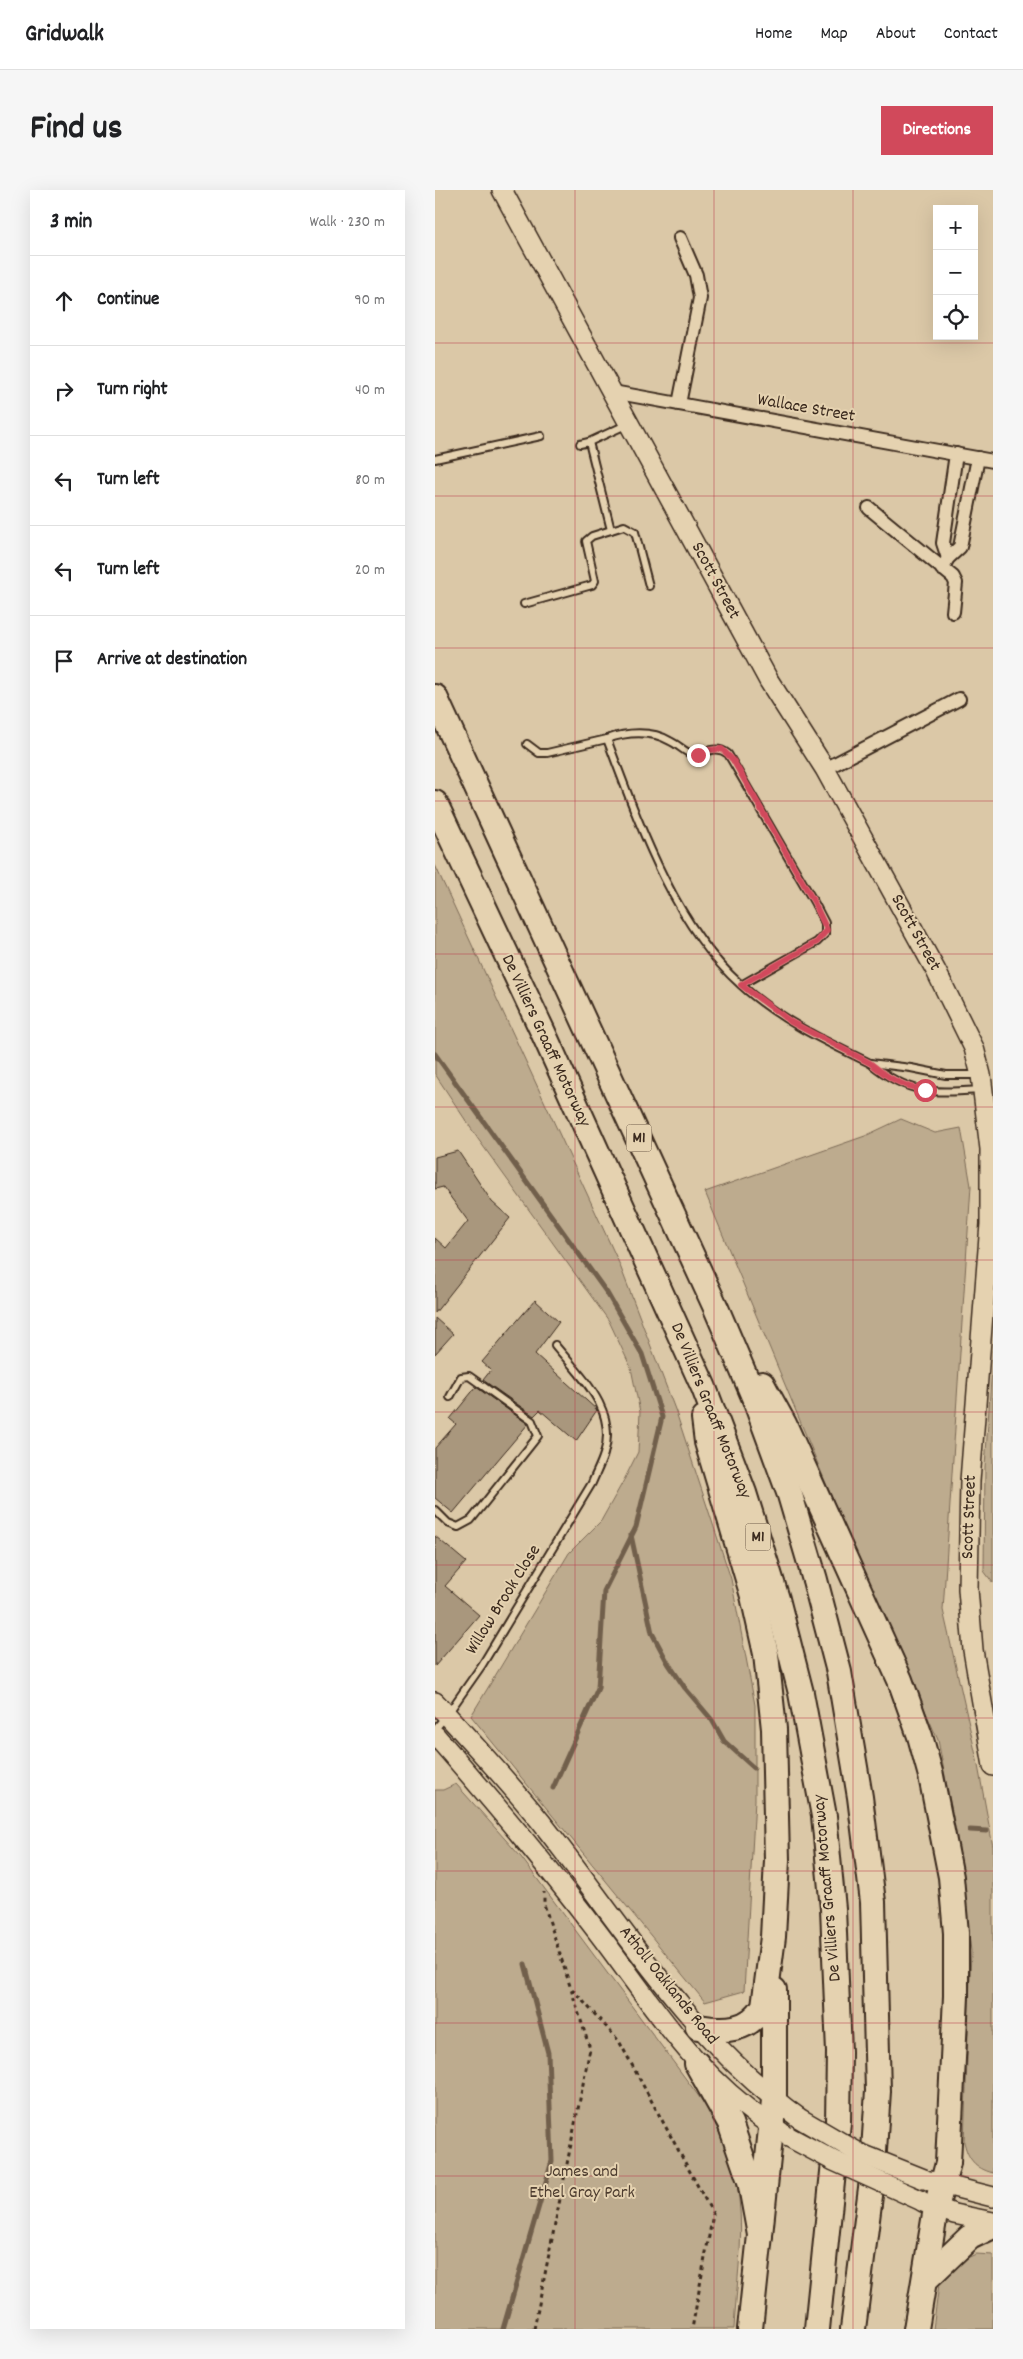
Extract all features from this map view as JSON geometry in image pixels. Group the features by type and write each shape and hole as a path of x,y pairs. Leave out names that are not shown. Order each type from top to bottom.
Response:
{"highway":[{"name":"M1","path":"435,697 716,1308 754,1397 783,1477 815,1580 839,1672 860,1797 873,1902 878,2091 873,2180 853,2329"},
{"name":"De Villiers Graaff Motorway","path":"435,803 546,1039 704,1388 744,1493 777,1599 801,1692 824,1816 833,1909 839,2052 838,2123 817,2329"},
{"path":"716,1308 784,1424 877,1625 915,1720 931,1776 951,1877 956,1933 954,2055 948,2163 933,2182 928,2204 925,2280 916,2329"},
{"path":"698,2027 731,2030 745,2026 759,2015 767,1992 773,1937 777,1860 774,1729 766,1654 753,1596 707,1442 704,1388"},
{"path":"750,2329 760,2235 780,2131 774,2100 773,1937"},
{"path":"697,2064 730,2122 742,2154 750,2182 760,2235"},
{"path":"925,2280 970,2237 993,2226"}],"street":[{"name":"Scott Street","path":"502,190 769,681 825,769 936,971 974,1048 987,1081 990,1149 990,1224 971,1481 968,1589 973,1650 993,1766"},
{"path":"679,404 700,298 696,275 680,238"},
{"name":"Wallace Street","path":"613,392 993,461"},
{"path":"945,564 943,543 956,454"},
{"path":"945,564 960,548 978,458"},
{"path":"869,508 945,564 956,583 953,612"},
{"path":"825,769 959,699"},
{"name":"Atholl Oaklands Road","path":"439,1715 541,1822 673,1998 698,2027 774,2100 799,2118 859,2153 933,2182 966,2192 993,2197"},
{"name":"Atholl Oaklands Road","path":"435,1736 514,1825 697,2064 719,2086 780,2131 834,2160 928,2204 993,2222"},
{"path":"966,2192 993,2182"}],"lane":[{"path":"580,444 589,442 629,423"},
{"path":"435,459 541,436"},
{"path":"589,442 611,530"},
{"path":"525,604 592,585 595,581 595,575 586,541 592,536 624,526 635,532 649,586"},
{"path":"527,744 539,753 547,754 618,735 653,735 670,741 695,756 716,748 722,749 728,754 825,923 825,934 817,942 741,985"},
{"path":"607,739 629,798 683,912 723,968 741,985 791,1022 870,1063 881,1072 909,1088 939,1091 987,1081"},
{"path":"870,1063 987,1081"},
{"name":"Willow Brook Close","path":"439,1715 482,1665 592,1483 605,1452 607,1418 601,1402 555,1345"},
{"path":"435,1510 448,1522 458,1526 471,1520 537,1436 531,1421 469,1376 461,1377 449,1397"}],"path":[{"path":"534,2329 590,2049 544,1904 545,1864"},
{"path":"571,1988 619,2041 713,2214 692,2329"}],"green space":[{"path":"435,865 619,1263 676,1412 731,1579 755,1705 755,1800 744,1991 705,2002 471,1716 569,1553 601,1521 624,1480 638,1452 640,1412 631,1368 609,1321 478,1139 435,1074"},
{"path":"901,1119 935,1133 961,1128 971,1186 943,1610 977,1760 993,1847 993,2173 973,2162 964,2142 971,1951 959,1848 938,1740 842,1522 705,1192 865,1136"},
{"path":"993,1350 993,1583 984,1571 985,1467"},
{"name":"James and Ethel Gray Park","path":"456,1784 521,1857 706,2106 712,2117 735,2174 739,2199 741,2231 734,2329 435,2329 435,1790 443,1790"},
{"path":"976,2254 993,2255 993,2329 933,2329 941,2270"}],"building":[{"path":"458,1151 492,1202 510,1218 435,1313 435,1238 446,1248 468,1221 443,1187 435,1189 435,1157"},
{"path":"535,1300 559,1322 535,1354 597,1410 576,1441 540,1410 534,1416 483,1380 491,1370 482,1362"},
{"path":"435,1318 453,1334 435,1354"},
{"path":"476,1387 528,1424 453,1513 435,1498 435,1448 456,1424 450,1419"},
{"path":"435,1536 466,1562 445,1586 479,1615 435,1666"}],"waterway":[{"path":"435,1054 607,1293 642,1354 662,1417 636,1527 604,1591 598,1688 553,1788"},
{"path":"631,1535 652,1633 668,1663 685,1688 712,1720 724,1741 754,1768"},
{"path":"970,1830 987,1831"},
{"path":"503,2329 552,2161 548,2053 525,1964"}],"route":[{"path":"698,755 716,748 722,749 733,760 814,902 827,930 817,942 741,985 791,1022 870,1063 881,1072 909,1088 925,1090"}]}
